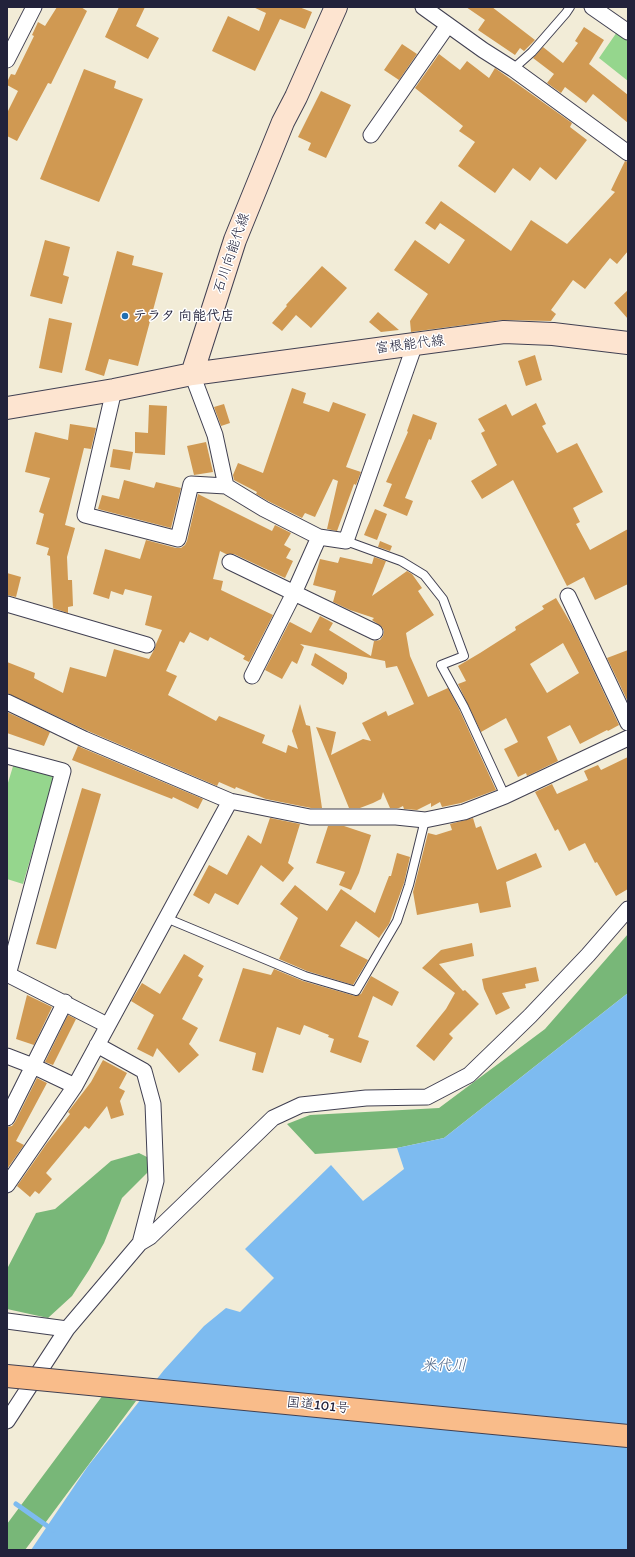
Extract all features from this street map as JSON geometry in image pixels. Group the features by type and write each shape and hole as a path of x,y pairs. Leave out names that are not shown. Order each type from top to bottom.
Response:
{"highway":[{"name":"国道101号","path":"7,1376 628,1436"}],"main road":[{"name":"石川向能代線","path":"192,374 234,240 283,122 336,7"},
{"name":"富根能代線","path":"192,374 504,332 553,334 628,343"},
{"path":"7,408 114,390 192,374"}],"street":[{"path":"7,60 11,44 34,7"},
{"path":"423,7 514,69 628,153"},
{"path":"592,7 628,32"},
{"path":"606,7 628,22"},
{"path":"371,135 448,25"},
{"path":"114,390 85,515 178,539 191,484 226,486 264,509 319,538 346,541 415,344"},
{"path":"192,374 216,435 226,486"},
{"path":"252,676 294,593 319,538"},
{"path":"230,562 375,632"},
{"path":"568,596 628,723"},
{"path":"7,604 147,645"},
{"path":"7,702 84,739 230,801 310,817 396,817 425,820 464,812 505,796 628,738"},
{"path":"7,756 63,771 11,952 8,975 65,1002 107,1025"},
{"path":"7,1185 75,1086 230,801"},
{"path":"7,1421 67,1329 140,1243 150,1237 273,1118 301,1105 366,1098 426,1096 469,1074 530,1016 588,955 628,909"},
{"path":"7,1118 65,1002"},
{"path":"97,1045 144,1071 153,1104 156,1181 140,1243"},
{"path":"7,1056 33,1066 75,1086"},
{"path":"7,1321 67,1329"}],"lane":[{"path":"514,69 532,52 570,7"},
{"path":"346,541 401,561 424,575 443,599 464,656 440,666 464,707 505,796"},
{"path":"166,918 305,976 356,991 397,921 409,885 425,820"}],"green space":[{"path":"617,32 628,40 628,81 599,58"},
{"path":"14,763 55,774 23,884 7,879 7,786"},
{"path":"628,934 628,993 444,1138 397,1148 315,1154 287,1124 310,1115 439,1108 545,1029"},
{"path":"139,1153 151,1159 147,1173 122,1198 104,1243 72,1296 48,1318 7,1309 7,1269 36,1213 55,1209 111,1161"},
{"path":"103,1395 136,1401 25,1550 7,1550 7,1524"}],"water":[{"name":"米代川","path":"628,993 628,1550 31,1550 88,1466 164,1370 204,1326 226,1308 240,1312 274,1278 245,1249 331,1165 363,1201 404,1169 397,1148 444,1138"}],"building":[{"path":"57,7 81,7 87,11 51,84 48,83 17,141 7,136 7,113 18,91 7,85 7,82 11,74 15,75 34,36 32,35 38,22 45,26"},
{"path":"119,7 145,7 136,26 159,38 148,59 105,37"},
{"path":"253,7 299,7 312,12 305,29 280,19 255,71 212,51 228,16 259,31 266,13"},
{"path":"466,7 492,7 535,40 524,51 520,48 515,55 478,30 485,20"},
{"path":"584,27 604,40 589,64 628,95 628,123 593,94 586,103 565,87 561,93 547,83 554,74 533,58 543,47 563,63 578,43 575,41"},
{"path":"402,44 417,54 399,80 384,70"},
{"path":"439,54 460,70 467,61 489,78 495,68 572,123 570,127 587,140 556,180 540,167 530,181 513,168 495,193 458,166 475,142 459,131 463,126 415,88"},
{"path":"84,69 116,81 114,88 143,99 99,202 40,179"},
{"path":"321,91 351,105 326,158 308,150 311,143 298,137"},
{"path":"625,161 628,162 628,251 617,264 610,258 585,289 573,280 551,310 556,314 551,321 502,320 411,332 410,321 428,294 394,270 415,240 449,264 465,240 440,223 435,230 425,223 441,201 511,251 531,220 567,244 615,192 611,190"},
{"path":"45,240 70,247 63,275 69,277 62,304 30,296"},
{"name":"テラタ 向能代店","path":"117,251 134,256 132,265 163,273 138,366 109,359 104,376 85,370"},
{"path":"322,266 347,288 311,328 296,315 282,331 272,323 287,306 286,305"},
{"path":"628,290 628,319 614,303"},
{"path":"378,312 399,330 381,332 369,322"},
{"path":"49,318 72,323 62,373 39,368"},
{"path":"535,355 542,380 526,386 518,361"},
{"path":"292,388 306,393 303,403 329,412 333,402 366,414 346,467 361,472 356,485 354,484 337,531 327,529 338,481 333,479 315,517 305,513 302,518 268,501 256,494 257,492 234,480 233,475 238,463 263,473"},
{"path":"536,403 546,424 542,426 557,453 577,443 603,492 573,508 580,522 576,524 590,550 628,529 628,584 595,600 584,577 567,586 513,480 482,499 471,481 497,465 481,433 485,431 478,419 506,404 512,416"},
{"path":"224,404 230,423 221,426 214,407"},
{"path":"149,405 167,406 165,455 135,453 135,432 148,433"},
{"path":"413,414 437,423 405,498 413,501 407,516 383,506 392,484 386,482 408,432 407,431"},
{"path":"70,424 96,428 91,449 84,448 65,525 75,528 67,557 68,580 72,580 73,606 68,607 68,613 53,608 50,556 47,555 49,548 36,544 44,514 39,512 50,478 25,472 35,432 68,440"},
{"path":"206,442 213,472 194,475 187,446"},
{"path":"113,449 133,452 130,470 110,467"},
{"path":"124,480 154,488 156,482 181,488 171,528 98,509 102,495 119,499"},
{"path":"198,494 272,531 275,525 291,533 284,545 291,549 286,558 293,561 285,578 234,554 226,554 220,551 213,579 223,581 221,590 273,615 249,662 243,659 245,656 210,637 208,641 190,632 184,643 180,641 166,671 177,676 168,695 216,721 219,716 265,735 262,743 286,753 288,745 298,749 292,731 300,704 306,725 310,726 322,808 311,808 266,799 219,782 217,786 88,731 7,693 7,662 35,673 34,678 63,693 70,667 106,677 114,649 149,659 162,630 145,625 152,596 125,589 123,595 111,591 109,599 93,594 105,549 140,559 146,540 181,548 187,541"},
{"path":"375,509 387,514 377,540 364,535"},
{"path":"380,541 392,546 390,551 378,547"},
{"path":"340,557 372,564 374,557 386,561 372,596 407,571 412,574 422,588 418,591 434,615 406,633 410,656 428,697 448,688 496,790 461,803 442,807 440,802 431,807 431,803 417,810 404,809 403,806 399,808 390,808 383,792 381,799 373,803 360,808 349,808 316,727 336,732 331,755 363,739 371,741 362,723 386,711 388,716 414,704 397,666 386,668 385,661 300,644 304,647 297,664 292,661 282,679 265,670 290,622 311,633 320,616 333,623 329,630 371,656 374,641 380,640 383,636 384,631 382,627 372,620 374,618 350,610 333,602 336,591 313,585 320,559 338,563"},
{"path":"7,573 21,577 16,597 7,595"},
{"path":"556,598 573,627 619,725 580,744 570,725 547,737 558,761 527,776 526,773 518,777 504,749 518,742 506,718 481,732 458,684 466,681 458,666 516,630 515,627 544,609 542,606","holes":["563,643 579,673 547,693 530,664"]},
{"path":"628,650 628,702 607,658"},
{"path":"315,653 347,673 347,678 343,685 311,665"},
{"path":"7,712 50,732 44,746 7,733"},
{"path":"78,746 203,799 198,809 173,797 172,799 72,760"},
{"path":"628,757 628,889 616,896 597,862 595,863 585,843 569,851 558,829 555,831 535,792 552,784 557,794 588,780 584,771 598,765 601,770"},
{"path":"82,788 101,794 56,949 36,944"},
{"path":"270,818 300,824 288,863 294,868 283,882 261,865 238,905 215,893 209,904 193,895 209,865 227,875 248,835 261,844"},
{"path":"473,818 476,828 481,826 497,870 536,853 542,867 506,882 511,907 480,913 478,903 417,915 413,892 428,833 436,835 452,830 450,824"},
{"path":"328,826 344,826 371,835 359,873 351,890 339,885 345,872 316,863"},
{"path":"397,853 410,857 404,883 389,924 379,938 356,921 340,946 368,960 353,985 307,971 279,959 298,918 280,904 295,885 327,911 341,889 375,913 389,876 391,876"},
{"path":"472,943 474,956 439,964 463,991 465,990 479,1004 449,1034 453,1038 434,1061 416,1046 446,1009 455,993 422,968 441,950"},
{"path":"184,954 204,966 198,976 203,979 182,1019 198,1028 189,1044 199,1055 179,1073 157,1048 153,1057 137,1049 154,1015 131,1001 142,983 160,994"},
{"path":"536,967 539,981 525,984 526,988 502,993 510,1008 496,1015 484,989 482,979"},
{"path":"243,968 271,975 274,969 303,981 355,996 361,994 371,976 399,992 392,1006 373,996 358,1037 369,1041 361,1063 330,1052 334,1039 328,1037 329,1035 304,1025 300,1035 277,1027 263,1073 252,1070 256,1053 219,1041"},
{"path":"27,995 52,1007 34,1045 16,1039"},
{"path":"68,1015 76,1019 53,1065 45,1062"},
{"path":"103,1060 127,1073 119,1088 125,1091 120,1101 124,1115 111,1119 107,1106 89,1129 85,1126 46,1173 52,1179 39,1194 35,1191 30,1197 17,1186 47,1143 70,1114 68,1112 91,1082"},
{"path":"37,1078 47,1083 16,1141 24,1145 7,1169 7,1127 12,1126 15,1122"}],"waterway":[{"path":"16,1504 53,1530"}],"place":[{"name":"テラタ 向能代店","path":"125,316"}]}
